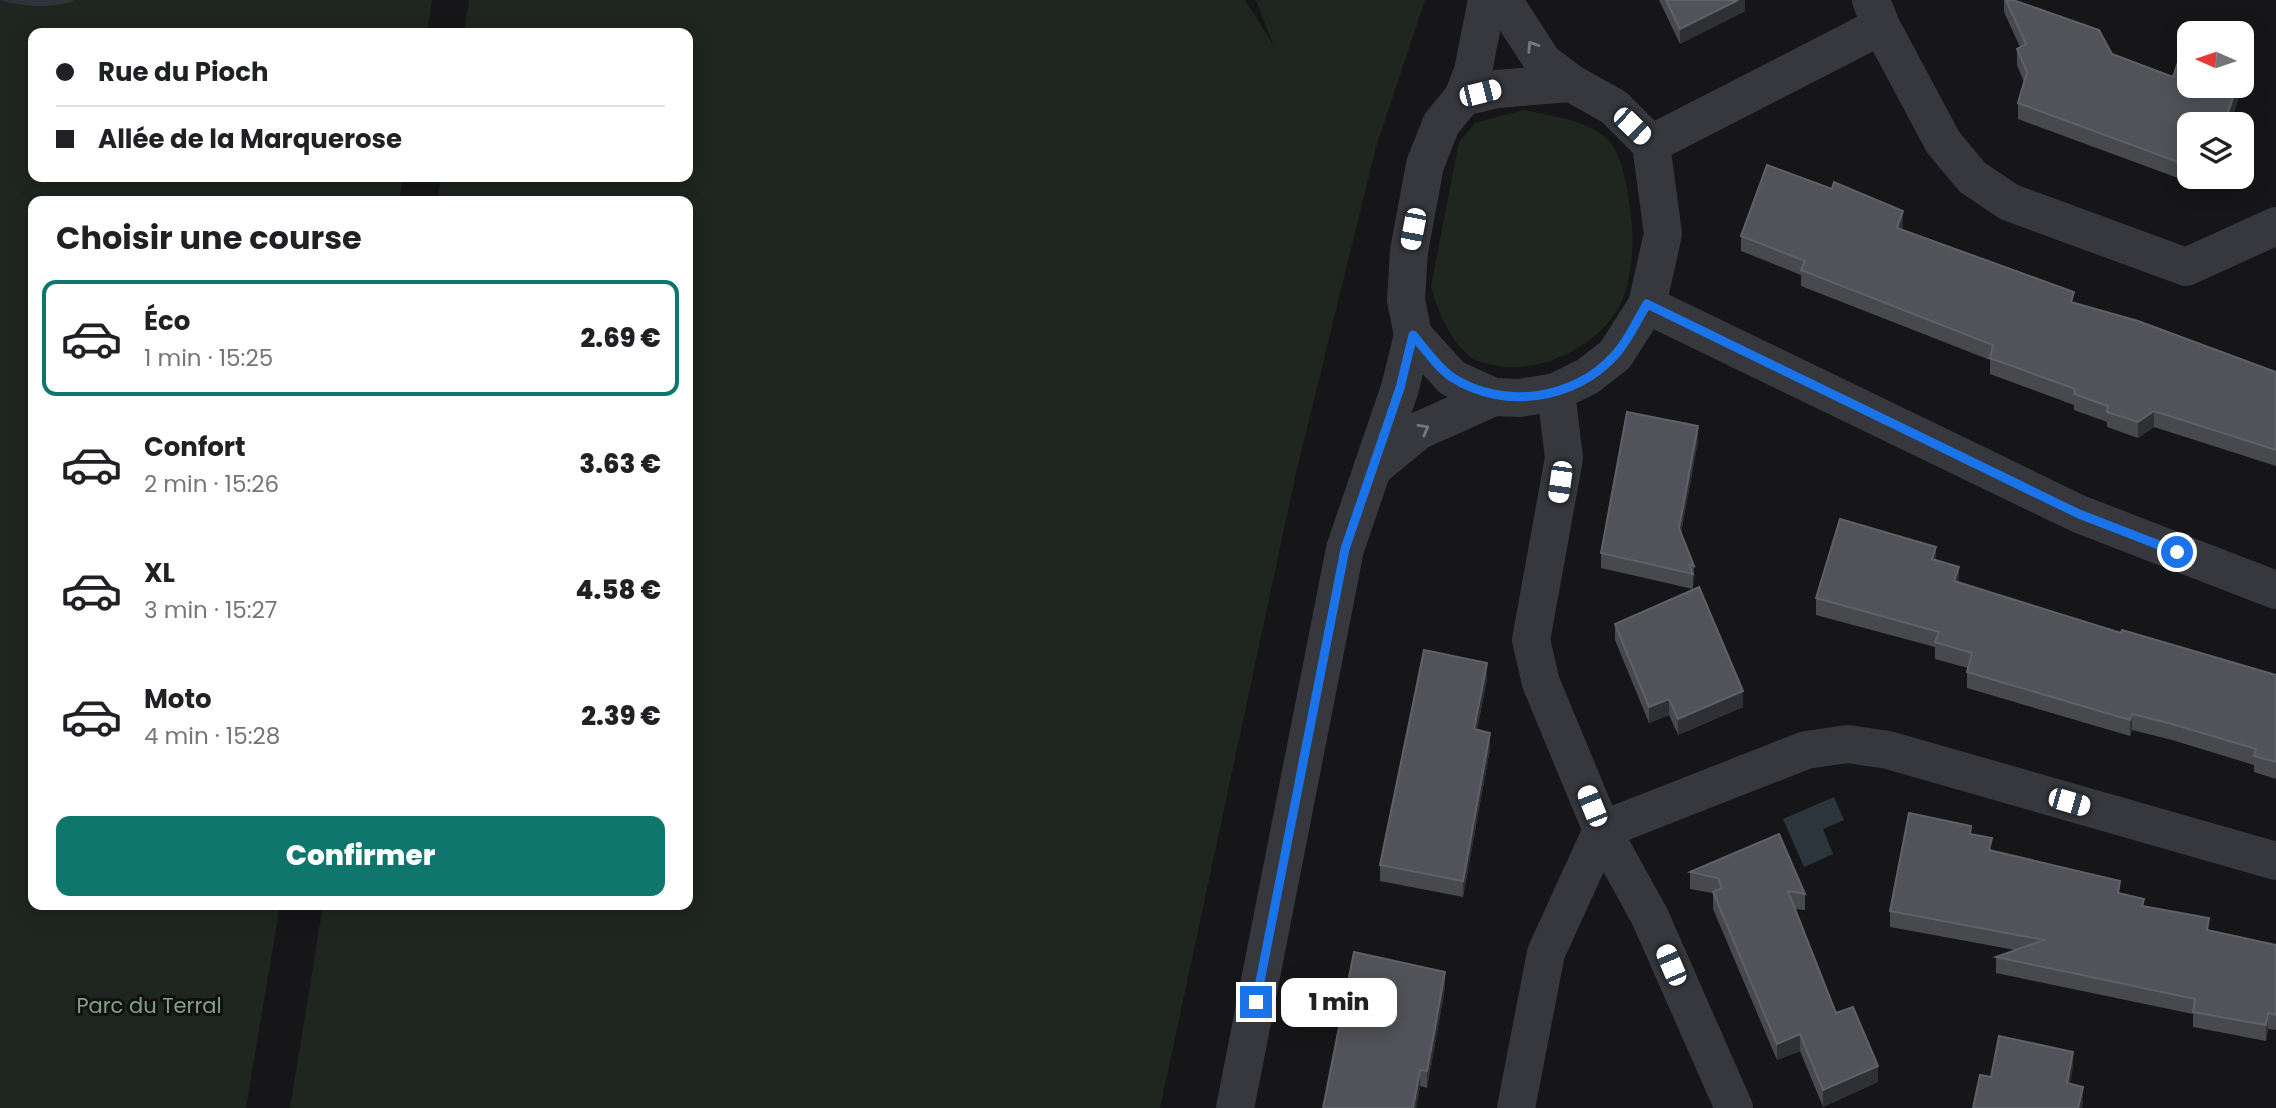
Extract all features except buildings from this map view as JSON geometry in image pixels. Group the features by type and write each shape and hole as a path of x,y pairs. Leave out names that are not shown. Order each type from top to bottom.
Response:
{"street":[{"path":"1235,1108 1345,549 1400,388 1413,335 1406,300 1409,251 1425,166 1441,124 1463,97 1473,71 1487,0"},
{"path":"1413,335 1452,378 1493,397 1520,398 1556,392 1588,376 1615,355 1647,304 1663,234 1651,144 1614,107 1571,83 1543,62 1503,0"},
{"path":"1651,144 1876,13 1943,142 1972,177 2008,202 2186,267 2276,226"},
{"path":"1463,97 1497,89 1571,83"},
{"path":"1647,304 2079,514 2276,590"},
{"path":"1556,392 1563,458 1531,640 1541,683 1602,830 1650,918 1734,1108"},
{"path":"1370,470 1418,431 1493,397"},
{"path":"1516,1108 1546,953 1602,830 1806,750 1848,744 1888,750 2276,861"}],"green space":[{"name":"Parc du Terral","path":"0,0 432,0 428,28 28,28 28,182 402,182 400,196 28,196 28,910 279,910 246,1108 0,1108"},
{"path":"469,0 1245,0 1274,46 1256,0 1425,0 1376,147 1296,473 1160,1108 290,1108 322,910 693,910 693,196 438,196 440,182 693,182 693,28 465,28"},
{"path":"1523,110 1582,124 1600,133 1612,144 1620,160 1627,186 1632,245 1624,295 1604,328 1571,352 1552,360 1512,367 1477,361 1465,352 1446,326 1431,286 1459,142 1475,123"}],"shaded area":[{"path":"1,0 75,0 58,5 38,6"},
{"path":"1834,797 1844,820 1823,829 1833,854 1804,867 1783,819"}],"route":[{"path":"1256,1002 1345,549 1400,388 1413,335 1452,378 1493,397 1520,398 1556,392 1588,376 1615,355 1647,304 2079,514 2177,552"}]}
